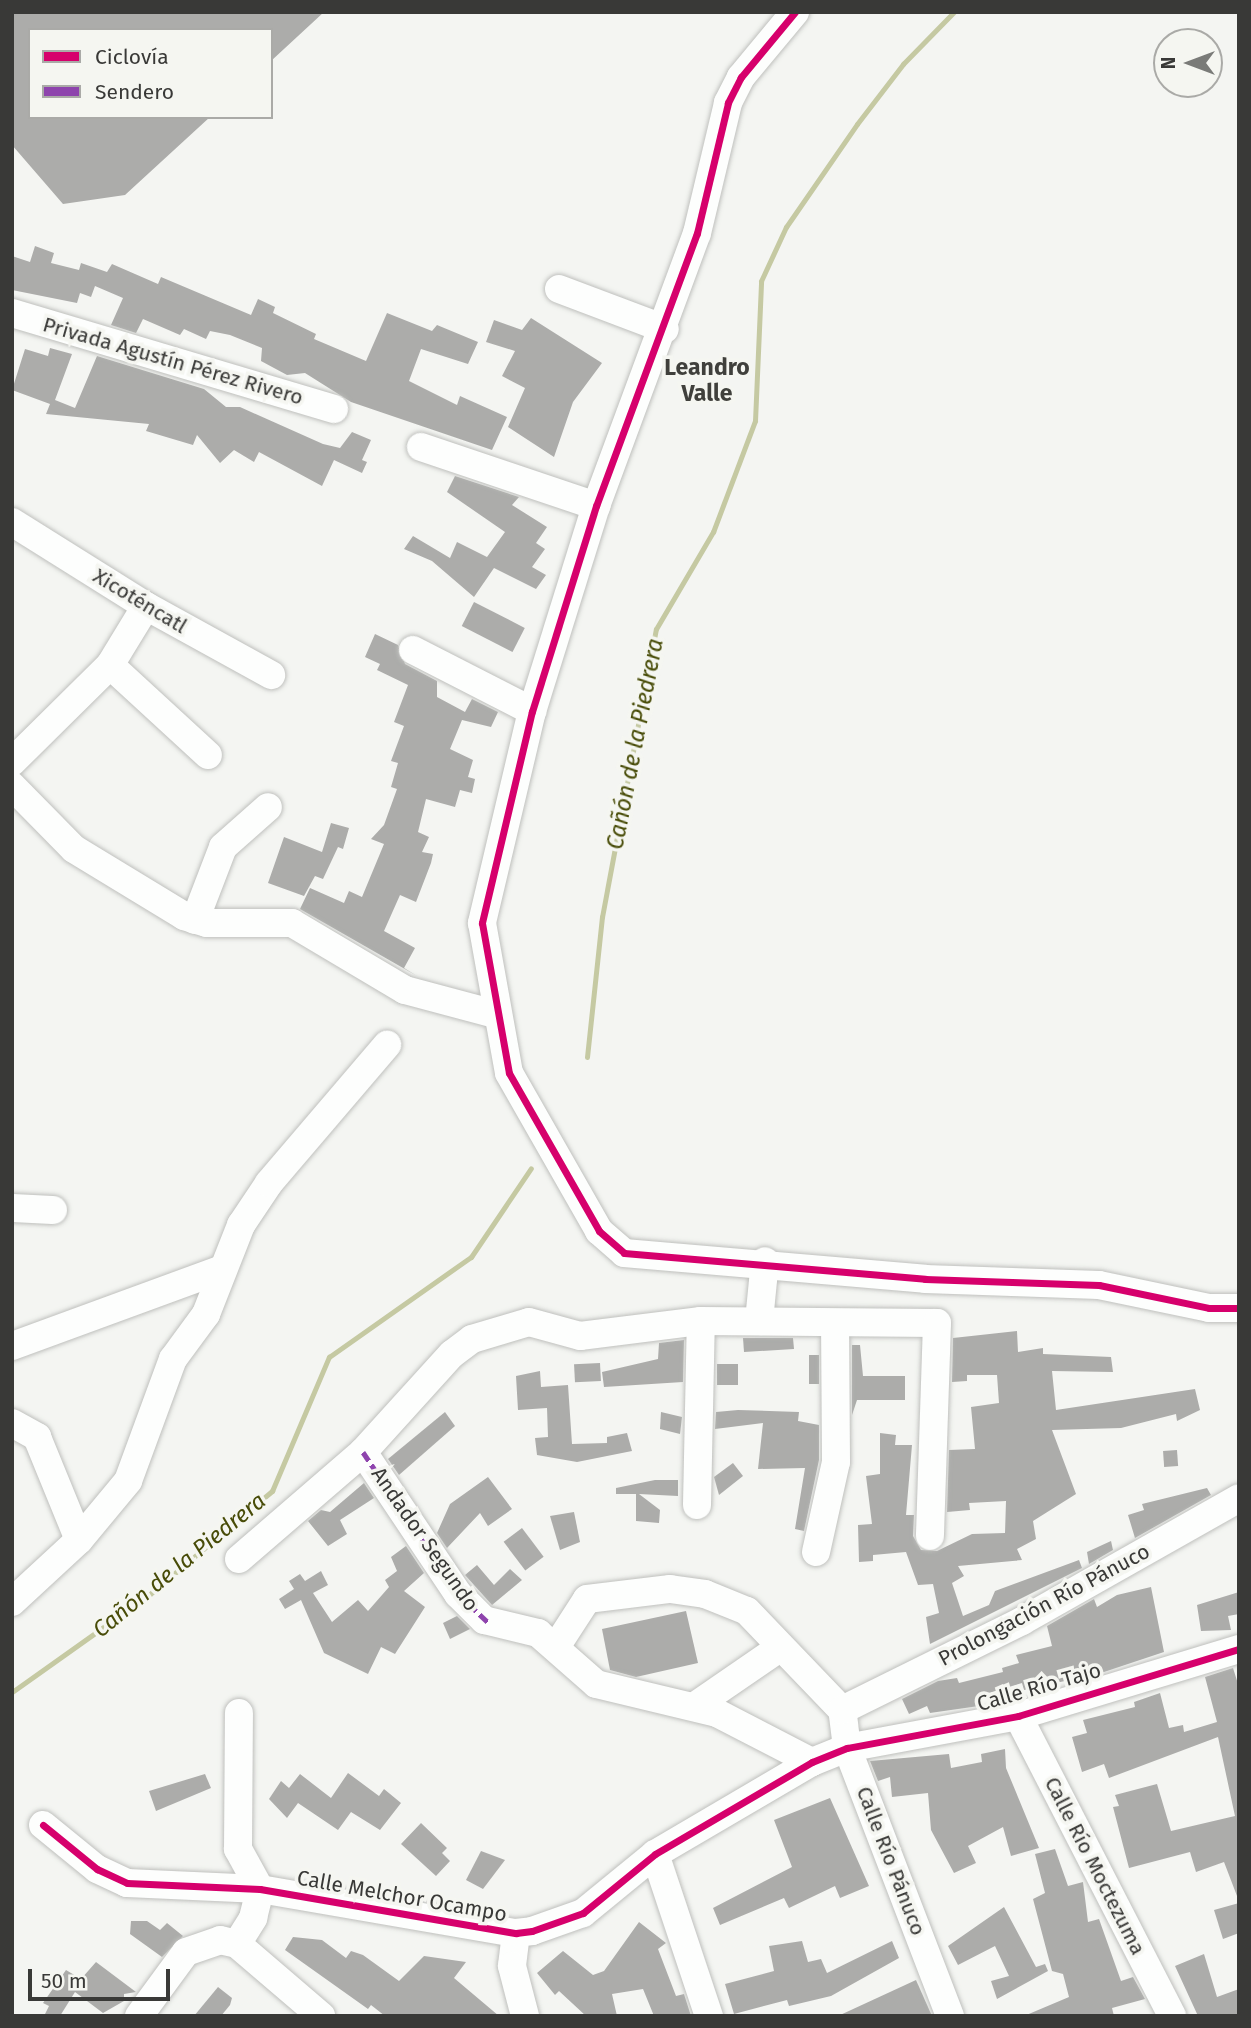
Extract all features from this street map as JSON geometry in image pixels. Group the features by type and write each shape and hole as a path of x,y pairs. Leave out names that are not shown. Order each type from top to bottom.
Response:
{"street":[{"path":"794,12 741,76 728,103 697,233 665,329 596,506 532,711 482,923 498,1015 516,1089 611,1245 643,1259 765,1261 925,1279 1099,1285 1209,1308 1239,1308"},
{"path":"559,289 665,329"},
{"name":"Privada Agustín Pérez Rivero","path":"12,313 334,409"},
{"path":"421,447 596,506"},
{"name":"Xicoténcatl","path":"12,522 146,606 271,675"},
{"path":"12,762 110,665 146,606"},
{"path":"413,650 532,711"},
{"path":"110,665 208,755"},
{"path":"12,786 74,849 195,920 292,923 405,990 498,1015"},
{"path":"195,920 223,846 268,807"},
{"path":"12,1602 79,1540 128,1481 173,1359 206,1314 241,1225 269,1183 387,1045"},
{"path":"12,1208 52,1210"},
{"path":"759,1321 765,1261"},
{"path":"12,1346 222,1269"},
{"path":"921,1323 925,1279"},
{"path":"697,1505 701,1321"},
{"path":"239,1559 363,1452 452,1354 489,1332 529,1322 580,1336 701,1321 835,1325 937,1323 930,1536"},
{"path":"816,1552 836,1462 835,1325"},
{"path":"12,1423 37,1437 79,1540"},
{"name":"Andador Segundo","path":"363,1452 458,1594 490,1624 513,1624 556,1647"},
{"name":"Prolongación Río Pánuco","path":"845,1709 1022,1621 1239,1498"},
{"path":"811,1762 695,1706 620,1694 596,1684 556,1647 587,1600 670,1588 705,1594 747,1611 845,1709"},
{"path":"695,1706 781,1647"},
{"name":"Calle Río Tajo","path":"847,1748 1018,1716 1239,1649"},
{"name":"Calle Río Pánuco","path":"845,1709 847,1748 950,2016"},
{"path":"237,1944 253,1918 260,1889 238,1849 239,1713"},
{"name":"Calle Río Moctezuma","path":"1018,1716 1172,2016"},
{"name":"Calle Melchor Ocampo","path":"43,1825 97,1869 127,1882 260,1889 516,1933 545,1929 583,1913 654,1854 811,1762 847,1748"},
{"path":"654,1854 709,2016"},
{"path":"516,1933 512,1966 525,2016"},
{"path":"139,2016 186,1952 209,1940 237,1944 321,2016"}],"building":[{"path":"12,12 324,12 273,59 273,28 28,28 28,119 208,119 125,195 63,204 12,145"},
{"path":"35,246 54,253 51,263 79,270 81,263 107,272 112,264 158,284 161,277 251,315 258,299 275,307 273,313 316,334 314,339 366,361 387,313 432,331 437,325 478,342 468,364 421,349 409,381 457,405 460,396 507,417 492,450 351,402 305,373 287,375 261,361 262,348 230,335 210,331 206,339 184,329 180,335 143,319 136,333 111,325 123,298 95,286 91,297 80,293 77,303 12,290 12,256 30,262"},
{"path":"531,318 602,363 573,402 554,457 508,427 525,388 502,376 515,351 486,342 494,320 522,330"},
{"path":"50,348 72,354 55,400 75,408 97,356 204,389 226,407 240,407 323,444 340,448 352,432 371,440 362,460 367,462 362,473 334,460 322,486 259,452 254,462 234,450 220,463 197,435 193,445 146,431 149,424 46,414 50,404 12,390 25,349 48,356"},
{"path":"455,476 519,497 512,505 547,527 536,543 545,549 532,567 546,575 536,589 494,568 474,597 432,561 404,549 413,536 450,558 457,542 487,557 505,532 447,492"},
{"path":"474,602 525,628 513,652 462,626"},
{"path":"375,634 398,645 405,664 437,681 437,697 465,712 472,699 498,712 491,727 462,720 450,749 473,760 468,777 475,779 472,793 460,790 455,807 426,799 418,832 429,837 422,852 433,854 431,863 416,902 400,895 384,931 415,948 404,968 417,976 300,909 310,888 344,903 349,891 362,897 384,844 371,839 384,825 397,789 391,787 398,763 391,761 404,726 394,722 408,685 377,670 380,664 365,657"},
{"path":"331,823 349,828 343,849 338,847 323,879 315,876 304,896 268,883 284,837 322,852"},
{"path":"1017,1331 1018,1352 1043,1348 1043,1354 1111,1357 1113,1372 1052,1371 1056,1410 1195,1389 1200,1410 1177,1421 1176,1414 1121,1428 1052,1430 1076,1494 1033,1521 1036,1539 1017,1549 1022,1560 958,1566 964,1576 952,1583 963,1616 989,1605 995,1591 1079,1560 1082,1568 930,1644 926,1617 939,1613 933,1584 918,1585 906,1552 873,1555 873,1561 859,1562 858,1525 872,1524 866,1476 880,1474 880,1433 896,1435 895,1445 912,1445 906,1515 914,1515 913,1536 921,1550 937,1551 972,1534 1005,1533 1006,1501 969,1503 970,1510 947,1512 949,1450 975,1449 971,1407 999,1403 997,1375 967,1375 967,1381 952,1382 953,1338"},
{"path":"743,1338 793,1338 794,1349 744,1352"},
{"path":"684,1340 683,1382 604,1387 602,1372 658,1359 659,1343"},
{"path":"852,1345 860,1345 863,1376 905,1376 905,1400 857,1400 852,1415"},
{"path":"809,1355 819,1355 819,1384 809,1384"},
{"path":"600,1363 601,1381 575,1382 574,1364"},
{"path":"717,1364 738,1364 738,1385 717,1385"},
{"path":"540,1371 541,1387 568,1385 572,1444 607,1443 607,1437 627,1433 632,1451 577,1462 537,1455 535,1438 548,1437 547,1408 518,1410 516,1376"},
{"path":"445,1412 455,1426 399,1475 388,1459"},
{"path":"661,1412 682,1417 680,1434 660,1429"},
{"path":"716,1412 799,1412 798,1421 819,1425 819,1460 804,1531 795,1529 805,1468 758,1469 763,1423 715,1429"},
{"path":"1177,1450 1178,1466 1164,1467 1163,1451"},
{"path":"733,1463 743,1476 719,1495 714,1477"},
{"path":"488,1477 512,1509 488,1526 480,1513 447,1548 437,1533 450,1504"},
{"path":"655,1480 678,1480 678,1496 639,1494 660,1510 659,1523 636,1521 636,1494 616,1494 616,1488"},
{"path":"364,1483 374,1498 340,1520 347,1534 328,1546 308,1521 321,1510 330,1512"},
{"path":"1207,1488 1211,1495 1135,1538 1128,1515 1144,1510 1142,1504"},
{"path":"574,1512 580,1542 560,1550 550,1516"},
{"path":"522,1528 544,1557 525,1571 504,1542"},
{"path":"1111,1541 1113,1550 1089,1564 1087,1552"},
{"path":"406,1546 424,1573 404,1591 425,1607 395,1654 381,1647 368,1674 324,1653 301,1600 285,1609 279,1599 294,1589 289,1581 300,1574 305,1581 321,1571 328,1585 313,1593 332,1622 358,1600 368,1611 389,1587 385,1580 397,1571 391,1557"},
{"path":"477,1565 494,1585 510,1569 522,1580 492,1605 465,1575"},
{"path":"1151,1587 1164,1652 1101,1673 1024,1690 1022,1683 982,1695 979,1706 930,1713 927,1706 909,1714 902,1699 938,1681 957,1678 959,1683 1003,1672 1002,1668 1019,1663 1016,1655 1052,1646 1047,1626 1094,1599 1097,1607 1117,1595"},
{"path":"1239,1592 1239,1614 1228,1616 1231,1630 1201,1631 1197,1605"},
{"path":"686,1611 698,1663 636,1677 610,1670 602,1629"},
{"path":"457,1616 470,1629 450,1639 443,1623"},
{"path":"1233,1668 1239,1687 1237,1896 1224,1862 1196,1872 1190,1852 1129,1868 1113,1807 1119,1806 1115,1795 1157,1784 1171,1831 1235,1816 1218,1737 1109,1778 1104,1764 1082,1772 1072,1737 1087,1733 1083,1720 1135,1707 1134,1702 1160,1693 1169,1728 1183,1725 1184,1732 1217,1722 1205,1677"},
{"path":"1005,1749 1006,1768 1039,1848 1011,1856 1003,1827 968,1846 976,1863 954,1873 931,1830 928,1793 892,1797 890,1777 878,1781 870,1761 949,1754 951,1768 982,1762 981,1754"},
{"path":"348,1773 379,1796 384,1789 401,1803 380,1830 351,1812 338,1830 298,1803 287,1818 269,1799 281,1781 289,1788 300,1774 331,1798"},
{"path":"205,1774 211,1788 156,1811 149,1791"},
{"path":"830,1798 869,1886 840,1898 835,1886 789,1908 784,1898 720,1925 713,1908 792,1867 774,1820"},
{"path":"421,1823 447,1848 442,1853 450,1861 436,1876 401,1844"},
{"path":"1055,1849 1068,1886 1083,1882 1088,1922 1099,1919 1121,1981 1133,1977 1145,1999 1112,2008 1114,2016 1024,2016 1069,1997 1063,1974 1052,1971 1033,1899 1045,1893 1035,1854"},
{"path":"481,1851 505,1860 483,1889 466,1880"},
{"path":"1239,1903 1239,1933 1223,1939 1214,1910"},
{"path":"1004,1907 1036,1967 1045,1964 1048,1971 997,1999 991,1981 1009,1976 995,1946 958,1965 948,1946"},
{"path":"131,1921 147,1921 160,1930 167,1923 183,1936 162,1957 130,1934"},
{"path":"639,1922 666,1943 658,1949 676,1996 684,1994 691,2016 654,2016 643,1989 612,1994 617,2016 586,2016 559,1991 555,1995 537,1973 563,1951 593,1975 604,1971"},
{"path":"293,1937 322,1940 346,1958 351,1951 363,1955 399,1981 424,1956 466,1962 454,1978 499,2016 385,2016 371,2005 368,2009 285,1950"},
{"path":"802,1941 808,1962 821,1959 827,1973 892,1941 899,1958 831,1996 789,2006 787,2000 734,2014 725,1984 774,1971 769,1946"},
{"path":"1204,1954 1217,1997 1239,1989 1239,2016 1198,2016 1175,1966"},
{"path":"96,1962 136,1992 124,1994 124,2001 103,2013 75,1992 60,2016 44,2016 49,2006 43,2003 66,1970 81,1979"},
{"path":"916,1980 932,2016 838,2016"},
{"path":"218,1987 232,1998 221,2016 194,2016"}],"waterway":[{"name":"Cañón de la Piedrera","path":"587,1057 602,917 656,629 713,532 755,421 761,281 786,227 857,124 903,64 954,12"},
{"name":"Cañón de la Piedrera","path":"12,1692 150,1594 272,1491 329,1357 471,1257 531,1168"}],"marked path":[{"path":"363,1452 458,1594 490,1624"}],"cycle path":[{"path":"795,12 741,77 728,103 697,233 596,506 532,711 482,923 509,1073 599,1231 624,1253 925,1279 1099,1285 1209,1308 1239,1308"},
{"path":"43,1825 97,1869 127,1883 260,1889 516,1933 532,1931 583,1913 655,1854 812,1762 847,1748 1018,1716 1239,1649"}],"district":[{"name":"Leandro Valle","path":"707,380"}]}
